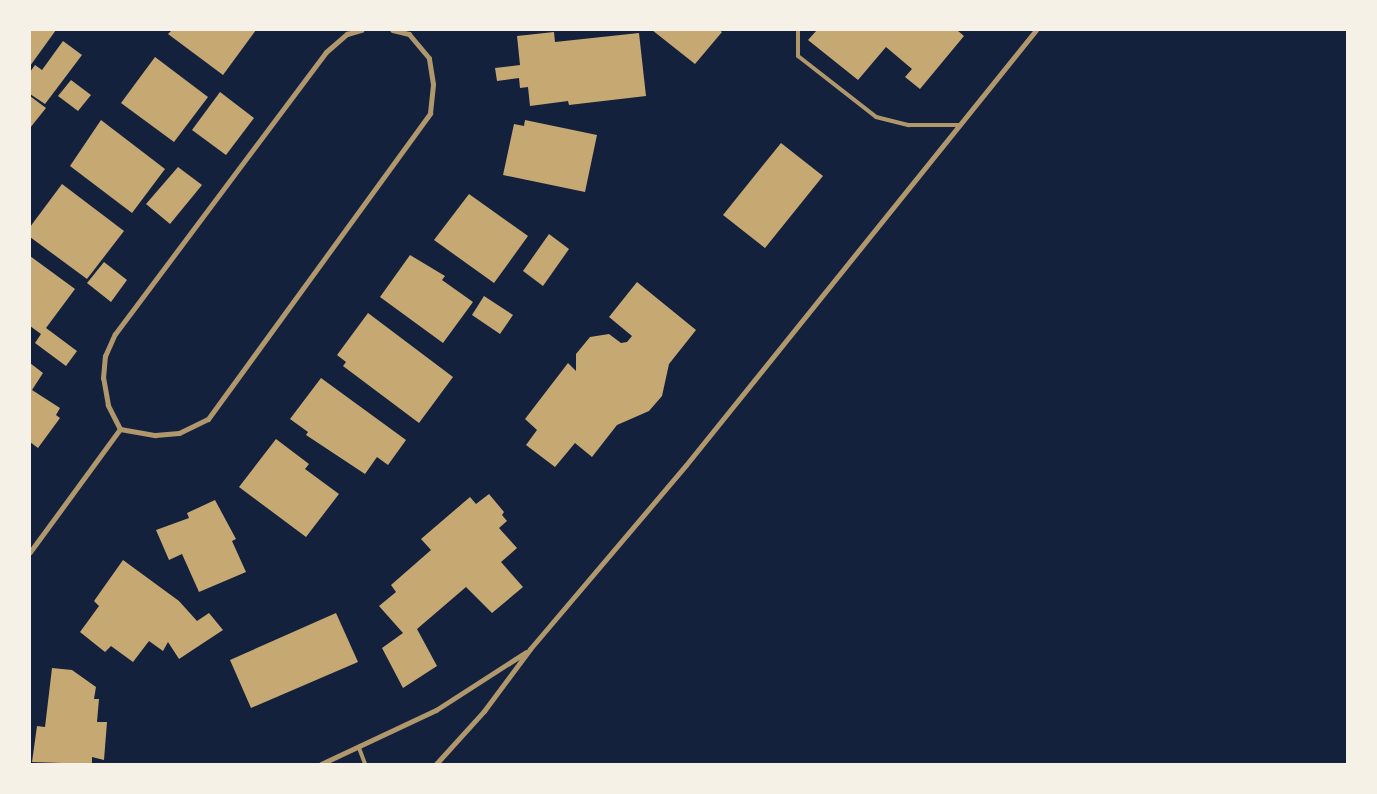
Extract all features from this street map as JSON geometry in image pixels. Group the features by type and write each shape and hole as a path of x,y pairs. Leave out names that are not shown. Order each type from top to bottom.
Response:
{"street":[{"path":"120,429 108,405 103,378 105,356 115,334 326,52 347,34 361,30"},
{"path":"120,429 155,435 179,433 208,419 430,113 433,84 429,58 409,34 392,30"},
{"path":"436,764 484,712 530,649 686,465 1036,30"},
{"path":"30,552 120,429"},
{"path":"321,764 359,748 436,710 530,649"}],"lane":[{"path":"798,30 798,56 876,117 909,125 959,126"},
{"path":"359,748 365,764"}],"building":[{"path":"30,30 56,30 30,66"},
{"path":"172,30 256,30 223,75 168,34"},
{"path":"652,30 719,30 722,32 695,64"},
{"path":"817,30 957,30 964,36 920,89 905,77 912,69 886,47 858,80 808,40"},
{"path":"554,32 555,42 639,33 646,96 569,105 568,101 530,106 528,87 520,88 519,78 497,81 495,68 520,65 517,36"},
{"path":"63,41 82,55 45,104 30,94 30,72 35,65 42,70"},
{"path":"155,57 208,97 174,142 121,103"},
{"path":"71,80 91,95 78,111 58,96"},
{"path":"220,92 254,118 226,155 192,130"},
{"path":"30,96 46,108 30,128"},
{"path":"101,120 165,169 132,213 70,166"},
{"path":"525,120 597,135 585,192 503,175 514,124 524,126"},
{"path":"781,143 823,176 765,248 723,215"},
{"path":"178,167 202,185 170,224 146,204"},
{"path":"62,184 124,231 87,279 30,237 30,227"},
{"path":"469,194 528,236 494,283 434,240"},
{"path":"549,234 569,249 543,286 523,271"},
{"path":"410,255 445,276 442,280 473,302 443,343 380,297"},
{"path":"30,256 75,289 46,328 77,351 66,366 35,343 41,334 30,326"},
{"path":"104,262 127,280 111,302 87,283"},
{"path":"637,282 696,330 669,364 662,396 649,411 617,425 592,457 575,443 555,467 526,445 537,430 525,419 568,363 576,371 576,354 590,337 609,334 621,343 627,342 632,336 609,317"},
{"path":"484,296 513,315 500,334 472,315"},
{"path":"368,313 453,377 419,423 343,366 346,362 337,355"},
{"path":"30,363 43,373 32,390 60,408 56,415 60,418 38,448 30,442"},
{"path":"321,378 406,440 388,465 377,457 365,474 306,435 308,432 290,419"},
{"path":"276,439 309,464 305,469 339,494 306,537 239,487"},
{"path":"489,494 504,512 502,515 507,521 499,528 517,548 501,562 523,587 492,613 466,587 417,629 437,666 403,688 382,648 403,633 379,606 396,592 391,585 431,550 421,539 470,497 476,504"},
{"path":"215,500 236,539 232,541 246,572 199,592 182,554 169,560 156,530 189,518 187,513"},
{"path":"123,560 179,601 197,621 209,613 223,630 179,659 168,642 163,651 149,641 133,662 111,646 105,652 80,632 99,606 94,601"},
{"path":"336,613 358,662 251,708 230,660"},
{"path":"52,668 72,670 96,687 94,699 99,699 97,722 107,722 104,760 92,757 92,764 32,762 37,726 45,727"}]}
